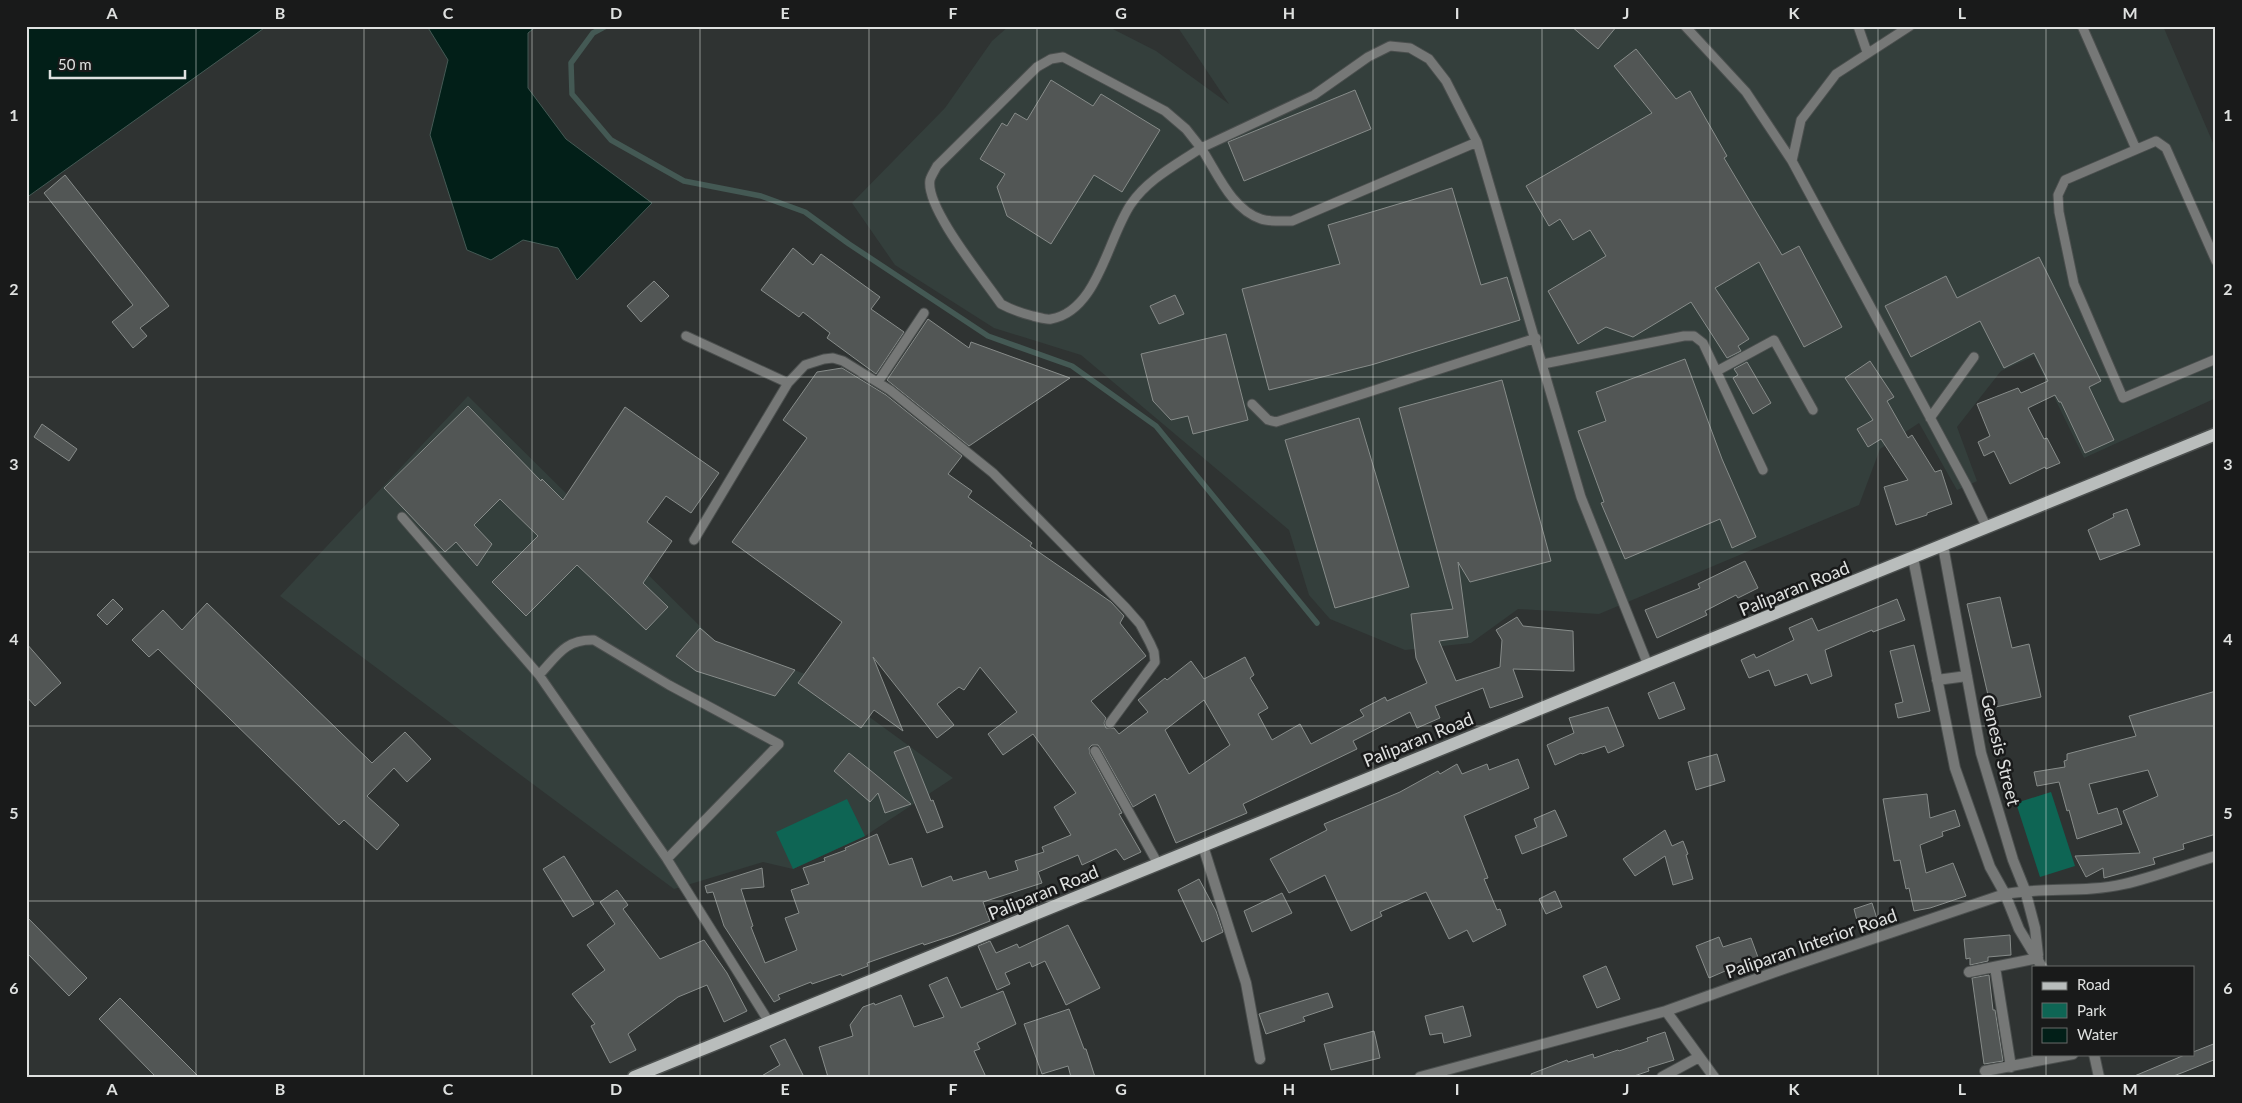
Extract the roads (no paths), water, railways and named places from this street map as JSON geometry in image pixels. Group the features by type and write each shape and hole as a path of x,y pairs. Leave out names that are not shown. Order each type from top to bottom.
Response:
{"main road":[{"name":"Paliparan Road","path":"634,1077 2216,434"}],"street":[{"name":"Genesis Street","path":"1943,546 1981,753 2013,860 2026,890 2036,928 2040,962"},
{"path":"1913,558 1955,768 1990,867 2005,894 2019,929 2040,962 1969,972"},
{"path":"1937,680 1967,676"},
{"path":"1203,846 1246,983 1260,1059"},
{"name":"Paliparan Interior Road","path":"1420,1077 1666,1011 2005,894 2026,890 2063,890 2123,884 2216,856"},
{"path":"1995,967 2011,1067"},
{"path":"1666,1011 1714,1077"},
{"path":"1662,1077 1699,1056"},
{"path":"1985,1071 2063,1056"},
{"path":"2094,1056 2099,1077"}],"lane":[{"path":"1685,26 1746,92 1792,161 1967,486 1987,528"},
{"path":"1858,26 1867,52"},
{"path":"1792,161 1801,120 1836,74 1867,52 1910,26"},
{"path":"2082,26 2136,149"},
{"path":"1477,142 1292,221 1262,219 1247,212 1234,200 1201,148 1186,129 1165,110 1064,57 1051,59 1037,67 937,166 930,181 935,204 952,234 1001,304 1012,311 1049,319 1064,315 1079,303 1100,274 1130,205 1151,180 1201,148 1314,95 1368,57 1390,46 1410,48 1429,59 1446,81 1477,142 1536,338 1581,497 1648,666"},
{"path":"2216,261 2166,148 2156,141 2065,180 2058,195 2059,212 2074,284 2123,398 2216,359"},
{"path":"878,382 924,313"},
{"path":"686,336 788,383"},
{"path":"1543,364 1684,336 1694,336 1703,343 1717,370 1763,470"},
{"path":"1252,404 1268,420 1276,422 1536,338"},
{"path":"1717,370 1774,340 1813,410"},
{"path":"1930,418 1974,357"},
{"path":"694,540 788,383 805,365 814,361 833,358 843,361 878,382 993,473 1140,624 1154,652 1154,662 1110,723"},
{"path":"402,517 539,675 668,859 769,1022"},
{"path":"539,675 568,645 579,639 594,640 669,685 779,744 668,859"},
{"path":"1095,751 1158,864"}],"water":[{"path":"26,26 267,26 26,198"},
{"path":"427,26 537,26 528,33 528,88 566,139 652,203 577,280 558,248 523,240 491,260 467,250 430,135 448,60"}],"waterway":[{"path":"606,26 593,33 571,63 572,94 611,140 684,181 761,196 805,212 849,244 988,336 1072,366 1156,426 1317,623"}]}
